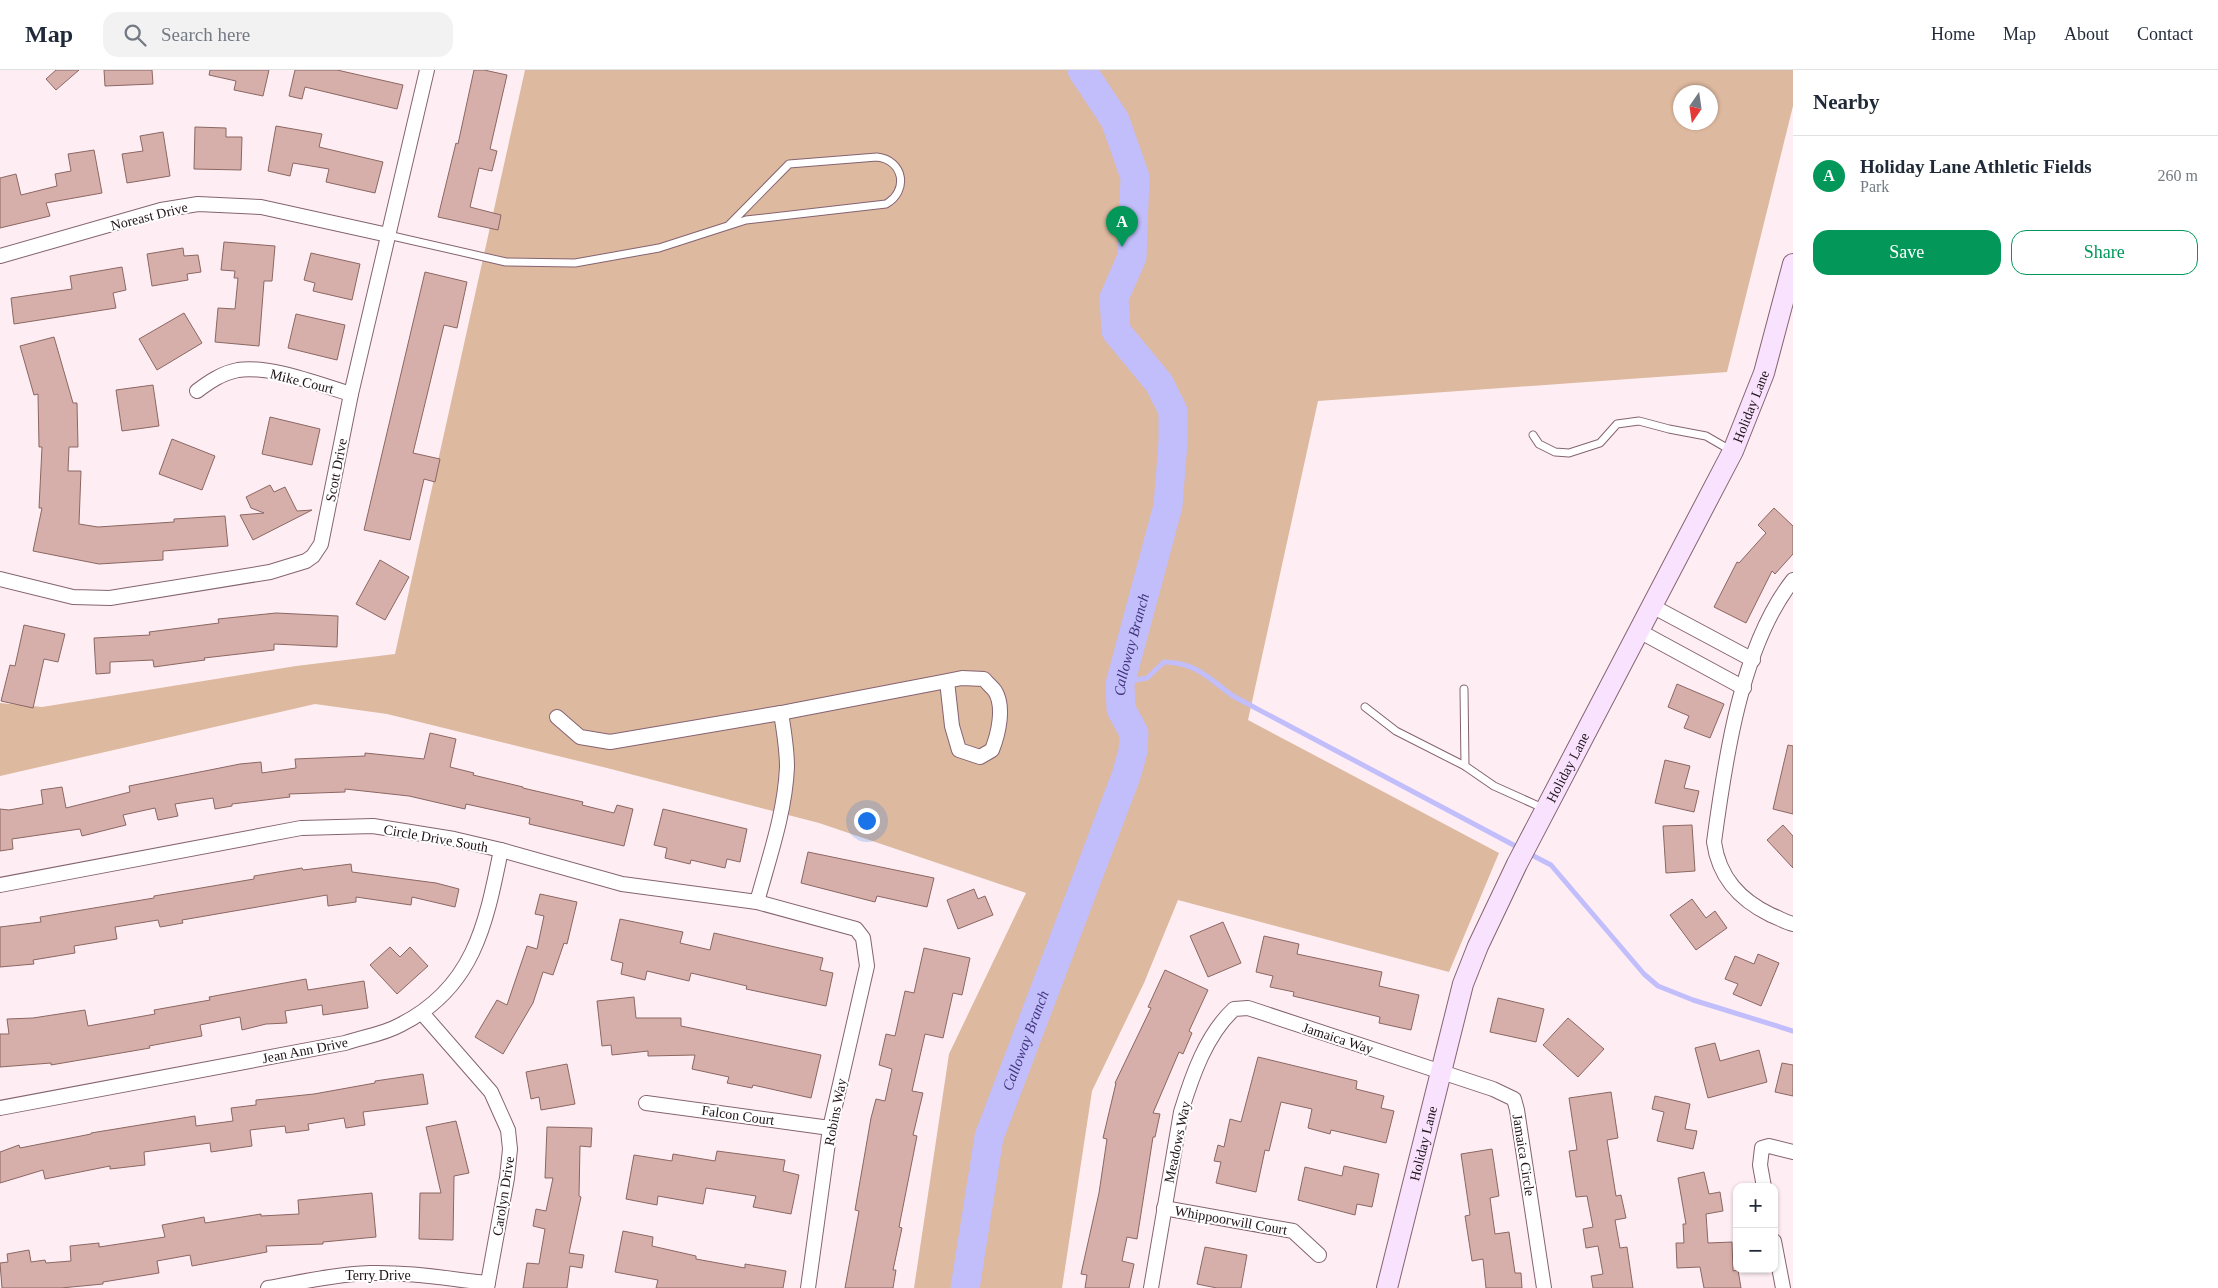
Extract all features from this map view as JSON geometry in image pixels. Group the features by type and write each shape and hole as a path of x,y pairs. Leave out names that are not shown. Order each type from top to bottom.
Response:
{"street":[{"name":"Scott Drive","path":"0,579 73,597 110,598 270,572 306,561 313,556 321,544 351,394 427,70"},
{"name":"Noreast Drive","path":"0,256 161,210 198,204 261,207 388,235"},
{"name":"Holiday Lane","path":"1387,1288 1463,984 1478,946 1545,809 1733,451 1764,373 1793,267"},
{"name":"Mike Court","path":"197,391 216,378 238,370 287,375 351,394"},
{"path":"1793,580 1779,598 1759,638 1735,722 1720,798 1714,842 1716,859 1727,880 1738,894 1752,906 1793,924"},
{"path":"1652,606 1753,660"},
{"path":"1639,630 1744,688"},
{"path":"557,717 580,737 610,742 781,713 962,678 984,679 996,692 999,707 998,734 992,750 980,757 959,750 952,726 947,681"},
{"path":"756,902 779,824 787,766 781,713"},
{"name":"Circle Drive South","path":"0,885 301,828 373,826 454,839 501,850 622,884 756,902 856,929 863,938"},
{"name":"Jean Ann Drive","path":"0,1108 345,1043 398,1026 422,1013 442,997 469,960 482,934 489,910 501,850"},
{"name":"Robins Way","path":"808,1288 830,1128 867,966 863,938"},
{"name":"Jamaica Way","path":"1234,1008 1248,1008 1441,1072"},
{"name":"Meadows Way","path":"1151,1288 1181,1112 1204,1050 1224,1018 1234,1008"},
{"name":"Carolyn Drive","path":"422,1013 491,1092 508,1130 510,1149 507,1178 488,1286"},
{"name":"Jamaica Circle","path":"1441,1072 1514,1098 1544,1288"},
{"name":"Falcon Court","path":"646,1103 830,1128"},
{"path":"1764,1183 1760,1154 1762,1148 1769,1146 1793,1152"},
{"name":"Whippoorwill Court","path":"1164,1208 1293,1231 1319,1255"},
{"path":"1778,1262 1783,1288"},
{"name":"Terry Drive","path":"268,1288 337,1276 369,1273 405,1274 488,1286"}],"lane":[{"path":"388,235 506,262 575,263 659,248 746,220 886,204 892,201 900,189 900,175 894,164 877,157 789,164 729,225"},
{"path":"1533,435 1540,444 1555,452 1569,453 1600,443 1617,424 1639,421 1669,430 1706,436 1733,451"},
{"path":"1464,689 1465,766"},
{"path":"1365,707 1396,731 1465,766 1494,786 1545,809"}],"shaded area":[{"path":"525,70 1793,70 1793,106 1727,372 1318,401 1248,720 1499,853 1449,972 1178,900 1144,983 1092,1091 1062,1288 914,1288 949,1054 1026,893 819,823 387,714 315,704 0,776 0,703 42,707 296,666 395,654"}],"building":[{"path":"56,70 79,70 56,90 46,79"},
{"path":"104,70 152,70 153,84 105,86"},
{"path":"210,70 269,70 263,96 234,90 236,81 209,75"},
{"path":"295,70 337,70 403,85 397,109 305,87 302,99 289,96"},
{"path":"474,70 507,75 490,149 497,151 492,171 479,168 470,207 501,215 498,230 438,217 456,143 458,144"},
{"path":"276,126 322,134 319,147 383,162 375,193 326,182 329,169 293,163 290,176 268,171"},
{"path":"195,127 226,128 226,137 242,137 241,170 194,169"},
{"path":"163,132 170,176 127,183 122,154 143,151 140,136"},
{"path":"94,150 102,193 46,203 50,216 0,228 0,178 16,174 21,195 57,186 55,174 71,171 68,154"},
{"path":"224,242 275,246 272,281 264,281 259,346 215,342 218,308 235,309 238,278 234,278 235,271 221,270"},
{"path":"183,248 184,256 198,255 201,272 187,274 188,280 152,286 147,254"},
{"path":"311,253 360,264 352,300 313,291 315,283 304,280"},
{"path":"122,267 126,290 113,293 116,308 14,324 11,298 72,289 70,276"},
{"path":"425,272 467,282 457,328 444,325 413,453 440,459 435,482 424,479 410,540 364,530"},
{"path":"184,313 202,343 157,370 139,339"},
{"path":"296,314 345,325 337,360 288,348"},
{"path":"54,337 73,403 77,403 78,447 69,447 68,471 81,471 79,524 98,527 174,522 174,519 225,516 228,546 163,551 163,560 99,564 33,551 42,508 39,508 42,447 39,447 38,394 34,395 20,346"},
{"path":"153,385 159,426 122,431 116,390"},
{"path":"270,417 320,429 312,465 262,454"},
{"path":"172,439 215,456 202,490 159,474"},
{"path":"270,485 274,492 285,487 297,511 312,510 253,540 240,515 264,513 251,508 246,497"},
{"path":"1774,508 1793,526 1793,554 1775,574 1772,571 1746,623 1714,607 1737,562 1739,563 1766,533 1758,525"},
{"path":"380,560 409,577 385,620 356,604"},
{"path":"276,613 338,616 337,647 274,644 274,650 204,658 205,660 154,667 153,660 110,662 110,673 96,674 94,638 150,635 149,632 219,623 218,619"},
{"path":"24,625 65,634 58,662 44,659 33,708 1,701 10,665 15,666"},
{"path":"1677,684 1724,704 1710,738 1684,728 1689,716 1668,707"},
{"path":"430,733 456,739 450,767 474,773 473,775 583,802 582,805 614,813 617,805 633,809 624,846 529,824 530,818 466,804 465,809 409,796 345,789 345,792 289,794 290,797 232,804 232,806 215,809 213,798 175,804 178,816 158,820 155,808 123,815 126,825 82,836 80,829 12,839 13,849 0,851 0,809 9,810 43,804 41,790 62,787 66,808 130,792 129,786 240,764 261,762 262,773 296,768 295,759 365,756 365,753 424,759"},
{"path":"1788,745 1793,746 1793,814 1773,809"},
{"path":"1665,760 1690,766 1684,788 1699,791 1694,812 1655,803"},
{"path":"663,809 747,829 740,862 727,859 725,868 691,860 690,864 665,858 667,848 654,845"},
{"path":"1692,825 1695,871 1666,873 1663,826"},
{"path":"1783,825 1793,836 1793,868 1767,840"},
{"path":"808,852 934,878 927,907 877,896 875,902 801,883"},
{"path":"351,864 352,872 436,883 459,889 455,907 412,897 411,905 356,897 356,902 328,906 327,895 182,920 183,923 160,927 158,920 115,927 117,939 74,946 75,953 33,960 34,964 0,967 0,927 41,922 40,917 254,879 254,876 302,868 303,870"},
{"path":"974,889 978,899 985,896 993,915 958,929 947,900"},
{"path":"540,894 577,902 567,944 564,943 553,975 543,972 533,1003 503,1054 475,1037 497,1000 507,1005 527,946 537,949 544,916 535,914"},
{"path":"1692,899 1706,918 1715,911 1727,928 1696,950 1670,915"},
{"path":"620,919 683,932 680,943 710,950 714,933 823,958 820,970 833,973 826,1006 746,989 747,986 691,973 689,981 647,971 645,980 621,974 623,963 611,960"},
{"path":"1223,922 1241,963 1208,977 1190,936"},
{"path":"1264,936 1299,944 1297,954 1382,972 1379,986 1419,995 1411,1030 1379,1023 1380,1017 1293,996 1294,992 1270,987 1273,976 1256,972"},
{"path":"390,947 400,957 410,947 428,966 397,994 370,965"},
{"path":"924,948 970,958 962,995 953,993 943,1038 925,1034 912,1091 923,1093 913,1135 917,1136 899,1227 902,1228 893,1270 896,1270 893,1288 845,1288 859,1211 855,1210 871,1118 876,1099 885,1101 892,1069 879,1065 886,1034 895,1036 905,991 914,993"},
{"path":"1758,954 1779,963 1761,1006 1733,994 1738,984 1725,979 1735,956 1754,964"},
{"path":"1165,970 1208,990 1189,1031 1192,1033 1183,1054 1179,1052 1153,1113 1160,1114 1155,1137 1153,1137 1137,1239 1127,1237 1122,1261 1134,1264 1129,1288 1085,1288 1087,1275 1081,1274 1099,1193 1107,1139 1103,1138 1115,1083 1151,1008 1148,1007"},
{"path":"306,979 308,990 364,981 368,1008 323,1015 322,1005 285,1011 287,1023 266,1024 242,1030 240,1017 200,1025 202,1036 149,1046 150,1048 51,1065 51,1063 0,1067 0,1034 9,1034 7,1019 33,1018 85,1010 88,1026 155,1014 154,1010 210,1000 209,997"},
{"path":"634,997 636,1018 681,1018 681,1026 821,1055 811,1098 753,1085 752,1088 727,1083 729,1077 692,1069 695,1055 648,1056 648,1051 612,1055 611,1045 602,1046 597,1001"},
{"path":"1498,998 1544,1009 1536,1042 1490,1032"},
{"path":"1568,1018 1604,1049 1578,1077 1543,1045"},
{"path":"1715,1043 1720,1061 1759,1050 1767,1082 1708,1098 1695,1048"},
{"path":"1258,1057 1357,1081 1356,1089 1384,1096 1381,1108 1394,1111 1386,1143 1331,1130 1330,1134 1308,1128 1312,1109 1281,1102 1269,1151 1265,1150 1256,1192 1216,1183 1221,1162 1214,1161 1218,1145 1224,1147 1230,1119 1241,1122"},
{"path":"1782,1063 1793,1065 1793,1096 1775,1092"},
{"path":"567,1064 575,1104 541,1110 539,1097 531,1099 526,1072"},
{"path":"423,1074 428,1104 363,1112 365,1125 346,1128 344,1118 308,1124 309,1130 286,1133 285,1126 250,1130 252,1146 211,1152 210,1143 144,1152 145,1165 110,1169 110,1166 45,1179 43,1170 0,1183 0,1152 19,1145 20,1148 91,1133 195,1116 196,1126 233,1121 231,1108 256,1105 256,1100 314,1094 375,1083 375,1081"},
{"path":"1611,1092 1618,1138 1607,1140 1616,1196 1621,1195 1626,1218 1615,1220 1620,1248 1627,1247 1633,1288 1593,1288 1591,1276 1603,1274 1598,1246 1586,1248 1583,1229 1593,1227 1587,1196 1576,1197 1569,1151 1577,1150 1569,1098"},
{"path":"1655,1096 1690,1104 1685,1129 1697,1131 1693,1149 1657,1141 1664,1112 1652,1109"},
{"path":"456,1121 469,1173 454,1176 453,1240 419,1239 420,1193 441,1193 426,1127"},
{"path":"547,1127 592,1128 591,1147 580,1146 579,1196 581,1197 569,1253 584,1255 582,1268 570,1266 567,1288 523,1288 527,1263 539,1264 545,1229 533,1226 536,1209 546,1211 553,1178 545,1178"},
{"path":"1492,1149 1499,1196 1490,1198 1495,1234 1509,1232 1515,1273 1521,1273 1522,1288 1486,1288 1483,1259 1472,1261 1465,1216 1470,1215 1461,1154"},
{"path":"717,1151 785,1160 783,1171 799,1175 791,1214 753,1207 756,1196 706,1188 703,1204 658,1196 657,1205 626,1199 634,1155 672,1161 673,1154 715,1161"},
{"path":"1344,1166 1379,1174 1372,1207 1357,1204 1355,1215 1298,1200 1305,1167 1342,1176"},
{"path":"1704,1172 1709,1194 1720,1192 1723,1211 1706,1214 1708,1243 1732,1242 1733,1273 1738,1273 1741,1288 1704,1288 1700,1267 1677,1268 1676,1243 1684,1243 1683,1224 1686,1224 1678,1178"},
{"path":"372,1193 376,1237 323,1242 323,1244 266,1246 267,1252 192,1266 190,1255 157,1261 159,1273 103,1282 103,1284 61,1288 2,1288 0,1263 8,1262 7,1254 29,1250 31,1262 45,1260 46,1263 71,1261 70,1246 99,1243 99,1247 165,1237 162,1225 204,1217 205,1223 261,1214 261,1216 299,1214 298,1200"},
{"path":"623,1231 653,1237 652,1246 696,1256 696,1259 745,1268 745,1264 786,1271 783,1288 656,1288 658,1280 615,1272"},
{"path":"1205,1247 1247,1255 1241,1288 1217,1288 1197,1284"}],"waterway":[{"name":"Calloway Branch","path":"965,1288 989,1137 1126,776 1133,751 1134,733 1121,709 1120,684 1168,506 1173,442 1173,411 1159,383 1116,331 1114,298 1132,257 1135,177 1115,120 1082,70"},
{"path":"1124,669 1126,674 1136,680 1147,678 1164,662 1193,668 1233,696 1521,849"},
{"path":"1528,853 1551,865 1644,974 1658,986 1693,1000 1793,1031"}],"place":[{"name":"Holiday Lane Athletic Fields","path":"1122,247"}]}
